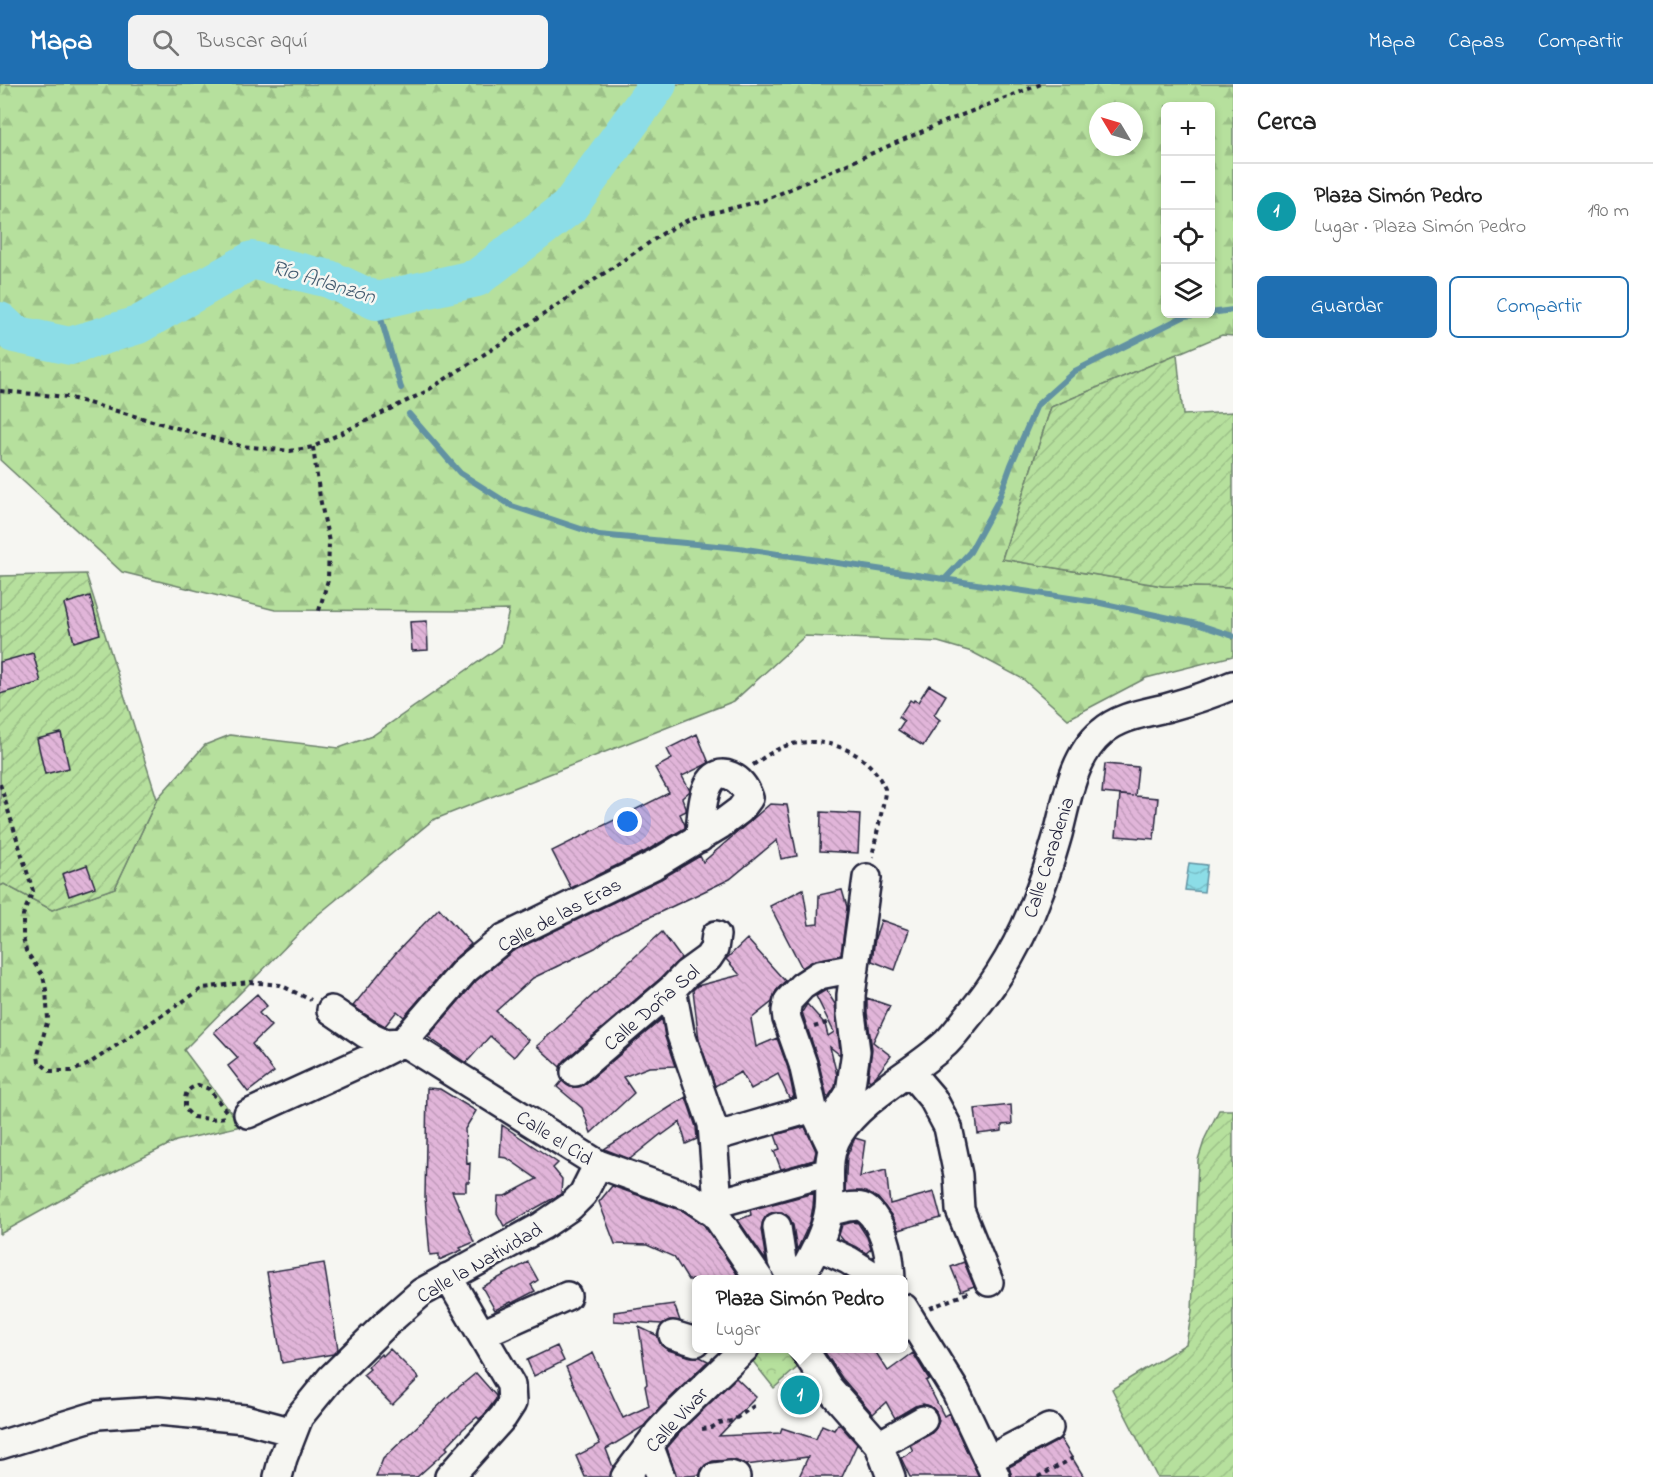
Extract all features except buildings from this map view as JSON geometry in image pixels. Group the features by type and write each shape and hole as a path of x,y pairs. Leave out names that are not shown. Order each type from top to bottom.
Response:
{"street":[{"name":"Calle Caradenia","path":"831,1159 841,1132 858,1113 885,1089 947,1042 979,1005 1020,940 1053,852 1075,770 1094,741 1101,733 1120,720 1225,689"},
{"name":"Calle de las Eras","path":"239,1115 403,1042 465,970 504,938 654,865 700,838 740,810 749,798 747,790 736,778"},
{"path":"802,1275 818,1246 829,1211 831,1123 850,1092 852,1082 856,1051 851,995 867,878"},
{"name":"Calle Doña Sol","path":"575,1072 672,989 686,974 708,958 714,949 716,935"},
{"path":"831,1159 813,1108 803,1064 786,1011 788,1001 802,986 819,975 855,968"},
{"path":"672,989 680,1032 709,1114 714,1137 716,1209 831,1159"},
{"path":"331,1010 366,1034 385,1043 403,1042"},
{"name":"Calle el Cid","path":"403,1042 598,1164 690,1197 716,1209 757,1275"},
{"path":"910,1072 933,1099 948,1127 958,1175 960,1210 989,1282"},
{"path":"714,1137 813,1108"},
{"name":"Calle la Natividad","path":"278,1477 298,1417 330,1379 389,1321 422,1292 542,1226 570,1207 583,1194 598,1164"},
{"path":"829,1211 858,1206 870,1212 883,1232 891,1275"},
{"path":"777,1227 782,1261 789,1275"},
{"path":"818,1246 848,1260 872,1275"},
{"path":"448,1277 511,1385 512,1402 503,1417 449,1477"},
{"path":"482,1334 567,1296"},
{"path":"908,1315 956,1392 992,1468 1049,1428"},
{"name":"Calle Vivar","path":"625,1477 649,1445 728,1353"},
{"path":"806,1353 829,1388 879,1445 891,1477"},
{"path":"0,1445 98,1415 158,1411 245,1419 293,1432"},
{"path":"879,1445 923,1420"},
{"path":"649,1445 660,1477"},
{"path":"715,1477 730,1475 736,1477"}],"path":[{"path":"0,392 67,397 241,446 290,451 312,447 425,392 665,232 692,218 765,200 939,124 1041,84"},
{"path":"312,447 328,542 328,580 318,614"},
{"path":"736,778 773,751 797,743 818,742 849,750 861,757 875,770 885,790 867,878"},
{"path":"0,783 33,891 23,915 23,937 26,951 43,976 46,990 48,1019 38,1055 39,1062 50,1071 72,1071 87,1065 203,988 249,982 280,985 331,1010"},
{"path":"793,1034 851,1014"},
{"path":"198,1085 208,1089 239,1115 211,1119 193,1117 185,1108 185,1096 190,1088 198,1085"},
{"path":"908,1311 984,1287 989,1282"},
{"path":"702,1429 732,1420 757,1404"},
{"path":"1038,1477 1074,1458"}],"green space":[{"path":"0,84 1233,84 1233,336 1222,335 1051,407 1002,559 1163,586 1233,588 1233,656 1146,678 1068,719 1023,679 972,652 938,642 805,636 734,701 433,820 315,917 184,1050 241,1126 176,1141 88,1185 0,1234 0,886 4,884 52,910 115,888 157,799 205,745 230,735 339,748 372,736 501,646 509,610 275,610 122,572 0,460"},
{"path":"1177,354 1183,415 1233,412 1233,588 1163,586 1002,559 1051,407"},
{"path":"86,574 157,799 115,888 52,910 4,884 0,886 0,576"},
{"path":"1219,1110 1233,1110 1233,1477 1157,1477 1112,1389 1186,1344 1192,1311 1198,1160 1205,1138"},
{"path":"759,1353 793,1353 800,1365 774,1388 751,1359"}],"water":[{"path":"1189,863 1207,865 1204,892 1185,890"}],"waterway":[{"name":"Río Arlanzón","path":"0,321 14,334 70,346 138,325 252,260 329,279 376,301 477,278 569,207 658,84"},
{"path":"376,301 401,388"},
{"path":"1215,312 1233,310"},
{"path":"945,579 970,552 998,501 1037,405 1075,371 1181,318"},
{"path":"409,414 460,473 512,506 599,535 739,548 1096,602 1197,624 1233,636"}],"place":[{"name":"Plaza Simón Pedro","path":"800,1395"}]}
